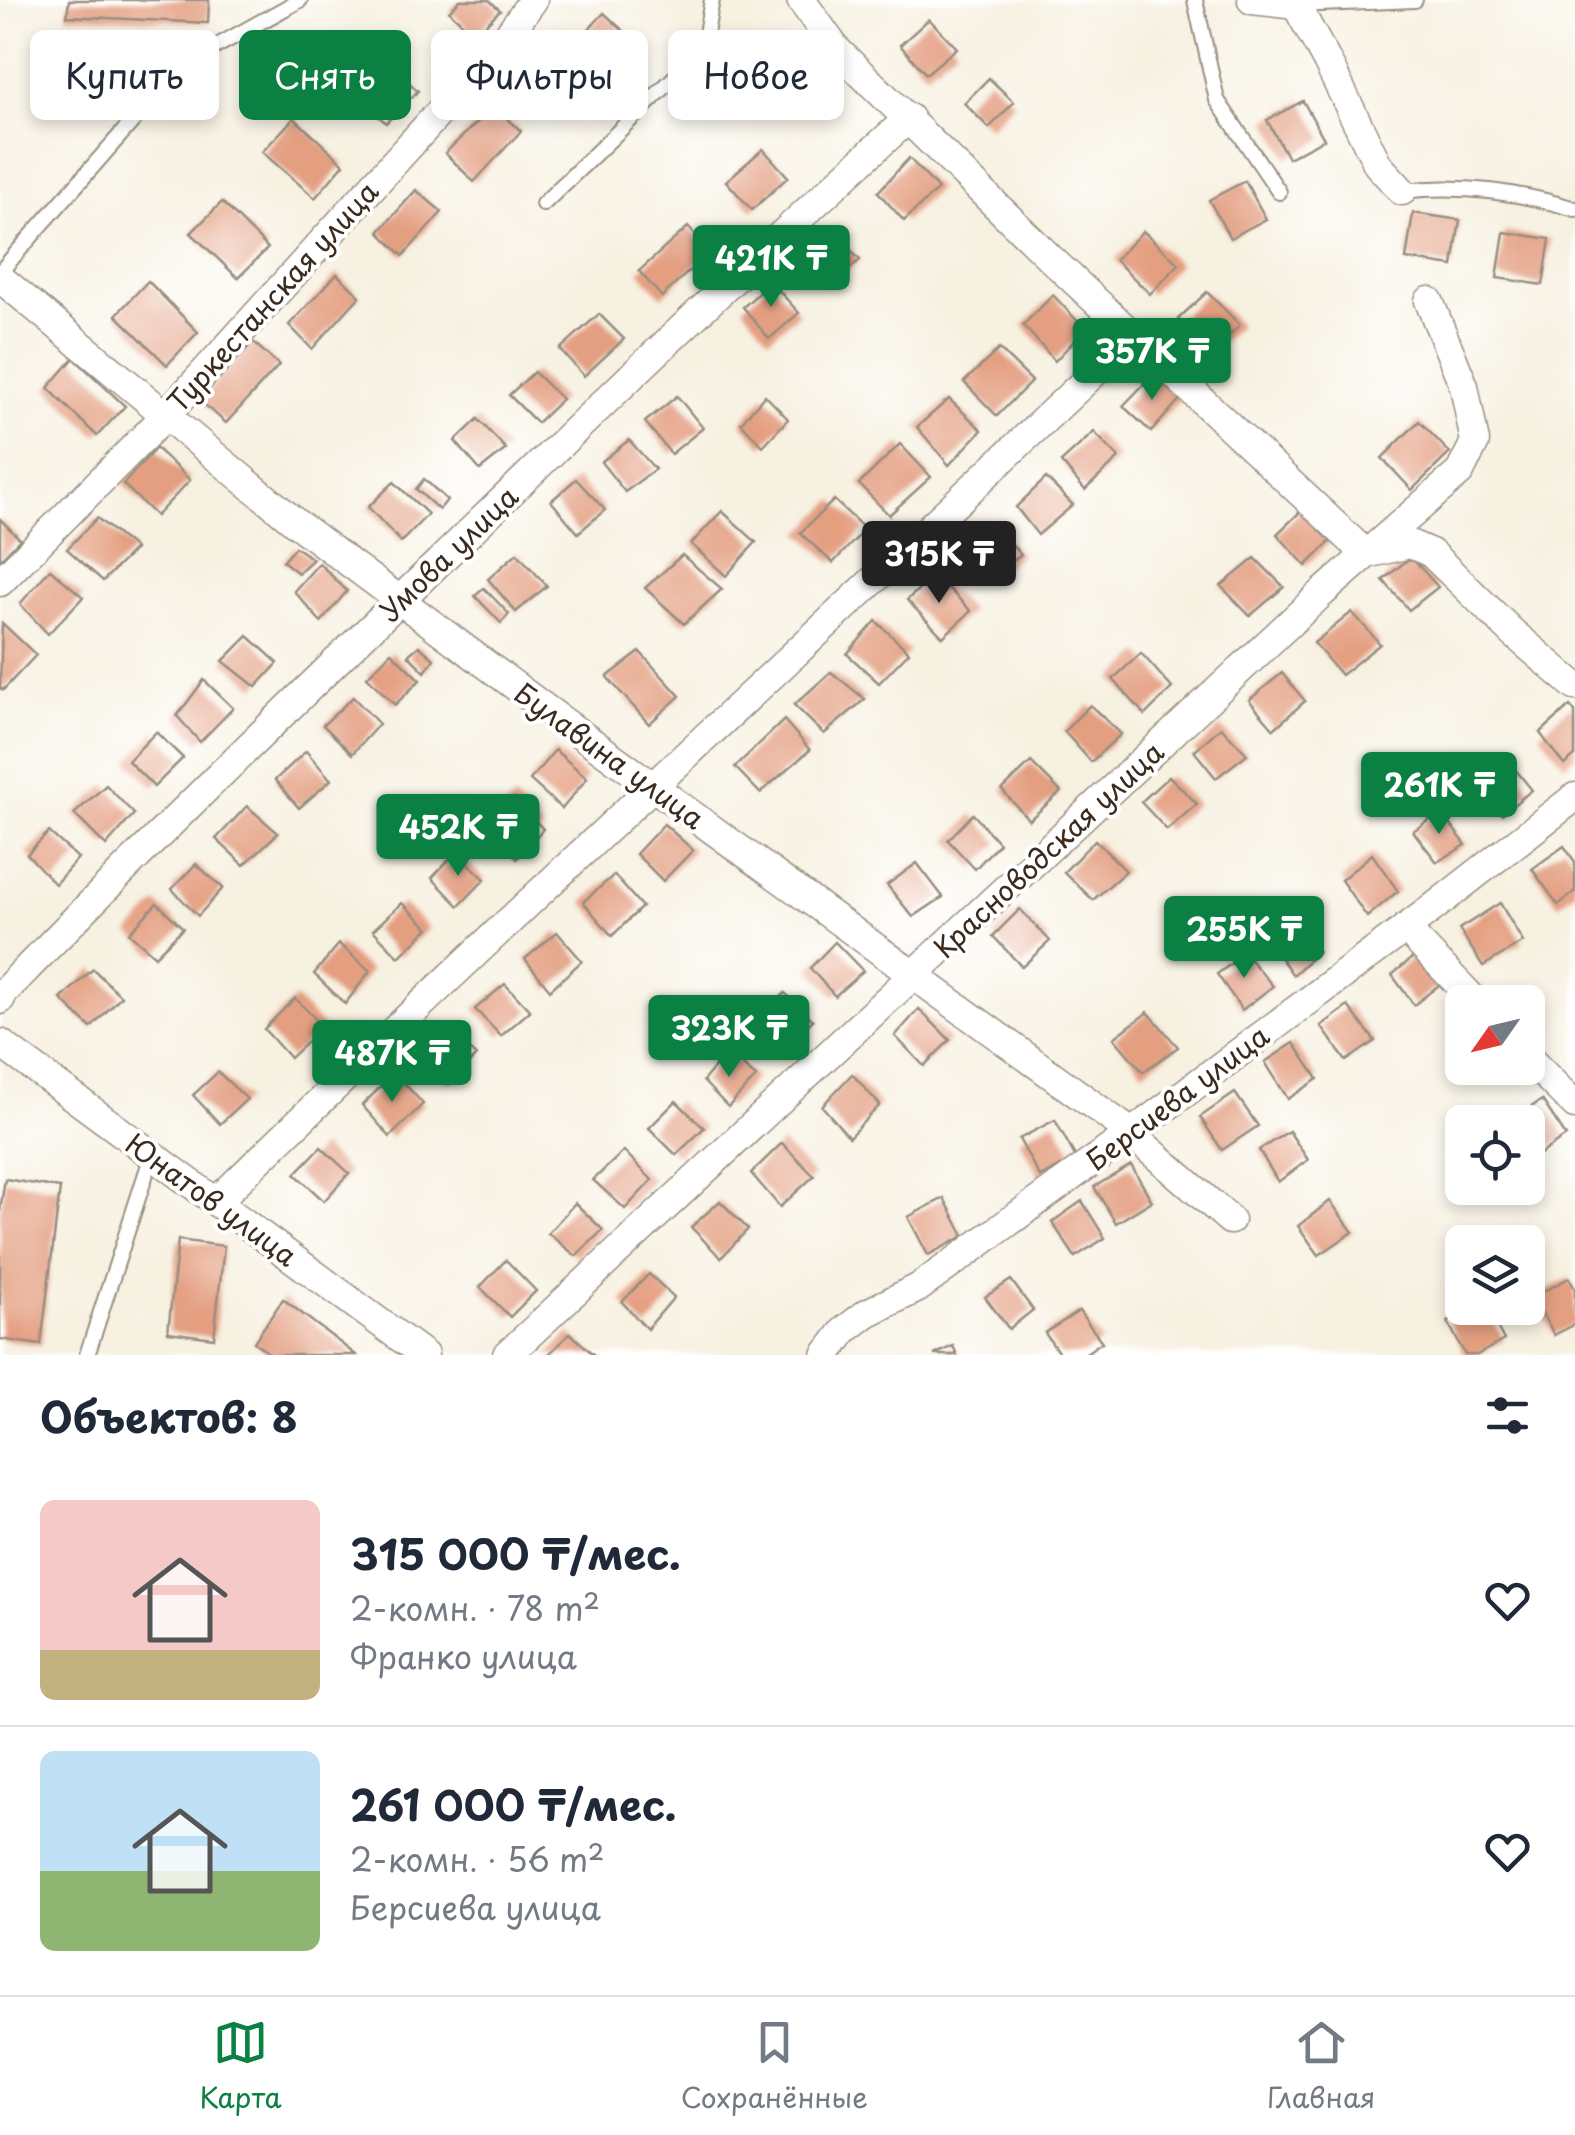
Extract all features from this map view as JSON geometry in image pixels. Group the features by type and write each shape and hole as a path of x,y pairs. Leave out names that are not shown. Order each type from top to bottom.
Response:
{"street":[{"name":"Туркестанская улица","path":"0,582 164,416 503,42 533,0"},
{"path":"801,0 836,48 1049,257 1366,554 1410,544 1431,553 1575,686"},
{"path":"1252,0 1296,5 1378,166 1402,191"},
{"name":"Умова улица","path":"0,1000 190,802 674,335 908,118"},
{"name":"Булавина улица","path":"0,275 296,523 1130,1134 1230,1220"},
{"name":"Красноводская улица","path":"506,1355 1366,554 1460,472 1476,442 1464,386 1429,301"},
{"path":"216,1202 651,785 870,586 1134,335"},
{"name":"Берсиева улица","path":"826,1355 845,1330 867,1313 918,1288 1130,1134 1575,796"},
{"path":"1405,928 1460,985"},
{"name":"Юнатов улица","path":"0,1043 424,1355"},
{"path":"1545,1075 1575,1105"}],"lane":[{"path":"0,275 181,66 300,0"},
{"path":"543,204 702,50 712,0"},
{"path":"1196,0 1217,100 1279,192"},
{"path":"1296,5 1415,0"},
{"path":"1402,191 1431,188 1527,194 1575,209"},
{"path":"88,1355 152,1155"}],"building":[{"path":"69,0 209,0 208,23 67,16"},
{"path":"460,0 489,0 500,10 480,30 470,30 449,11"},
{"path":"604,13 622,30 588,30"},
{"path":"929,19 957,48 926,74 900,45"},
{"path":"989,78 1014,102 989,128 964,103"},
{"path":"1303,101 1324,139 1288,158 1267,120"},
{"path":"296,120 344,164 315,198 262,152"},
{"path":"479,120 509,120 521,131 474,182 445,153"},
{"path":"763,149 788,177 752,210 726,181"},
{"path":"909,158 938,189 904,221 878,192"},
{"path":"1245,181 1266,219 1230,238 1209,200"},
{"path":"416,190 442,212 403,256 379,232"},
{"path":"222,202 268,248 238,278 191,233"},
{"path":"1413,213 1460,220 1453,266 1406,259"},
{"path":"688,227 710,251 662,297 639,271"},
{"path":"1143,231 1179,264 1150,294 1115,260"},
{"path":"1504,232 1550,239 1543,285 1497,278"},
{"path":"834,233 860,260 837,280 812,252"},
{"path":"337,274 360,296 312,349 289,325"},
{"path":"148,281 198,332 167,365 116,315"},
{"path":"771,282 799,313 769,339 743,307"},
{"path":"1207,292 1240,325 1211,353 1178,319"},
{"path":"1053,295 1085,329 1055,361 1023,325"},
{"path":"599,314 624,339 584,376 560,349"},
{"path":"253,342 279,365 226,423 199,400"},
{"path":"999,349 1032,381 997,416 964,382"},
{"path":"74,358 125,406 97,436 48,388"},
{"path":"534,372 562,399 537,423 509,395"},
{"path":"1154,374 1181,398 1151,432 1123,406"},
{"path":"765,395 788,419 763,446 741,423"},
{"path":"677,396 703,428 671,454 645,422"},
{"path":"949,399 982,430 949,465 917,427"},
{"path":"478,419 506,449 480,470 455,441"},
{"path":"1419,421 1450,453 1412,490 1382,458"},
{"path":"1094,432 1119,458 1085,490 1061,462"},
{"path":"629,440 655,469 625,492 601,462"},
{"path":"900,444 931,477 889,515 859,484"},
{"path":"156,448 190,480 156,516 123,484"},
{"path":"1046,478 1073,505 1038,535 1016,507"},
{"path":"424,479 447,500 439,510 416,489"},
{"path":"576,479 605,510 578,533 551,501"},
{"path":"394,482 428,514 401,542 368,507"},
{"path":"834,500 865,529 833,563 800,533"},
{"path":"1302,510 1332,540 1306,566 1277,534"},
{"path":"722,511 756,542 726,576 691,544"},
{"path":"97,518 135,549 103,581 67,549"},
{"path":"0,519 20,539 0,560"},
{"path":"993,523 1021,555 987,580 961,546"},
{"path":"295,547 313,559 298,573 283,561"},
{"path":"517,553 547,586 516,612 488,579"},
{"path":"682,555 722,589 684,624 645,588"},
{"path":"1411,557 1438,587 1409,610 1383,580"},
{"path":"1255,558 1284,587 1250,616 1221,586"},
{"path":"319,563 347,591 321,622 294,591"},
{"path":"50,569 83,597 48,634 20,604"},
{"path":"935,575 971,611 943,637 907,600"},
{"path":"484,588 509,614 501,623 475,596"},
{"path":"1352,612 1380,644 1341,675 1314,643"},
{"path":"876,621 909,652 879,683 847,654"},
{"path":"2,623 36,655 3,690 0,688"},
{"path":"248,636 278,663 256,687 223,661"},
{"path":"419,646 434,659 425,672 408,655"},
{"path":"391,652 420,680 395,705 367,677"},
{"path":"640,652 680,696 649,724 607,677"},
{"path":"1141,653 1172,688 1145,715 1113,679"},
{"path":"831,672 865,699 824,734 794,705"},
{"path":"1282,673 1305,701 1274,729 1249,700"},
{"path":"204,680 233,708 200,742 177,716"},
{"path":"353,697 379,724 352,754 323,725"},
{"path":"1090,705 1121,734 1091,762 1064,731"},
{"path":"1570,706 1575,712 1575,756 1564,765 1540,733"},
{"path":"784,720 810,750 760,793 735,767"},
{"path":"1221,727 1247,754 1216,778 1194,751"},
{"path":"156,732 183,758 154,787 128,761"},
{"path":"555,750 587,778 562,809 530,780"},
{"path":"306,751 331,780 299,808 275,780"},
{"path":"1506,758 1532,790 1502,814 1476,778"},
{"path":"1031,762 1061,792 1029,820 1002,790"},
{"path":"1169,776 1197,804 1167,830 1141,802"},
{"path":"106,785 134,814 106,846 74,814"},
{"path":"514,798 543,829 517,859 485,827"},
{"path":"247,806 278,833 244,865 216,839"},
{"path":"1441,812 1466,845 1437,862 1413,831"},
{"path":"973,814 999,843 975,869 948,840"},
{"path":"664,824 693,850 663,881 636,854"},
{"path":"49,832 78,858 55,884 27,854"},
{"path":"1095,840 1126,871 1093,900 1064,872"},
{"path":"1564,846 1575,862 1575,892 1558,905 1532,869"},
{"path":"456,852 485,879 459,906 432,878"},
{"path":"1372,854 1398,891 1367,917 1341,880"},
{"path":"917,863 943,897 913,917 887,885"},
{"path":"196,864 223,888 198,916 172,889"},
{"path":"614,875 642,907 612,936 583,902"},
{"path":"157,903 183,928 155,956 129,933"},
{"path":"402,903 429,928 399,957 373,930"},
{"path":"1500,903 1523,942 1483,966 1459,929"},
{"path":"1020,909 1050,941 1022,967 993,936"},
{"path":"1292,918 1318,952 1293,975 1266,937"},
{"path":"557,932 582,961 550,990 525,959"},
{"path":"835,942 863,971 835,996 810,968"},
{"path":"339,944 370,971 345,1004 314,974"},
{"path":"1419,952 1444,981 1414,1005 1392,975"},
{"path":"1245,954 1273,986 1242,1010 1217,974"},
{"path":"93,969 121,996 91,1028 61,999"},
{"path":"505,984 530,1011 501,1036 475,1009"},
{"path":"785,993 813,1020 784,1048 758,1020"},
{"path":"295,998 323,1027 290,1058 264,1029"},
{"path":"1348,1006 1375,1041 1346,1061 1321,1026"},
{"path":"919,1009 950,1040 924,1066 895,1036"},
{"path":"1148,1012 1178,1047 1143,1072 1114,1038"},
{"path":"448,1029 476,1056 449,1084 423,1055"},
{"path":"1294,1043 1318,1079 1288,1099 1265,1062"},
{"path":"727,1053 756,1077 728,1107 703,1081"},
{"path":"218,1072 247,1099 220,1124 193,1095"},
{"path":"395,1073 423,1104 390,1137 362,1105"},
{"path":"852,1074 880,1105 849,1137 822,1106"},
{"path":"1235,1093 1258,1126 1222,1150 1200,1117"},
{"path":"1542,1100 1566,1136 1545,1150 1545,1105 1534,1105"},
{"path":"676,1101 704,1128 676,1155 649,1128"},
{"path":"1055,1120 1076,1158 1040,1177 1019,1139"},
{"path":"1289,1131 1308,1160 1278,1182 1259,1150"},
{"path":"782,1143 814,1176 780,1207 751,1173"},
{"path":"321,1147 349,1173 324,1201 295,1174"},
{"path":"624,1151 652,1180 625,1209 593,1180"},
{"path":"1131,1165 1152,1201 1116,1223 1094,1187"},
{"path":"5,1179 60,1188 41,1345 0,1339 0,1211"},
{"path":"944,1198 964,1236 928,1255 908,1217"},
{"path":"720,1201 748,1229 721,1258 691,1227"},
{"path":"1082,1201 1105,1238 1075,1257 1052,1222"},
{"path":"1330,1201 1353,1232 1319,1255 1298,1226"},
{"path":"575,1203 603,1230 576,1256 548,1233"},
{"path":"178,1240 224,1246 214,1338 168,1332"},
{"path":"506,1260 536,1291 510,1317 480,1287"},
{"path":"649,1274 674,1297 647,1329 622,1302"},
{"path":"1569,1278 1575,1289 1575,1324 1554,1335 1545,1319 1545,1291"},
{"path":"1011,1280 1033,1310 1009,1329 985,1297"},
{"path":"283,1299 356,1355 271,1355 254,1342"},
{"path":"1079,1311 1102,1342 1083,1355 1060,1355 1045,1333"},
{"path":"1450,1325 1496,1325 1504,1340 1477,1355 1465,1355"},
{"path":"570,1333 594,1355 548,1355"},
{"path":"953,1346 957,1355 934,1355"}]}
